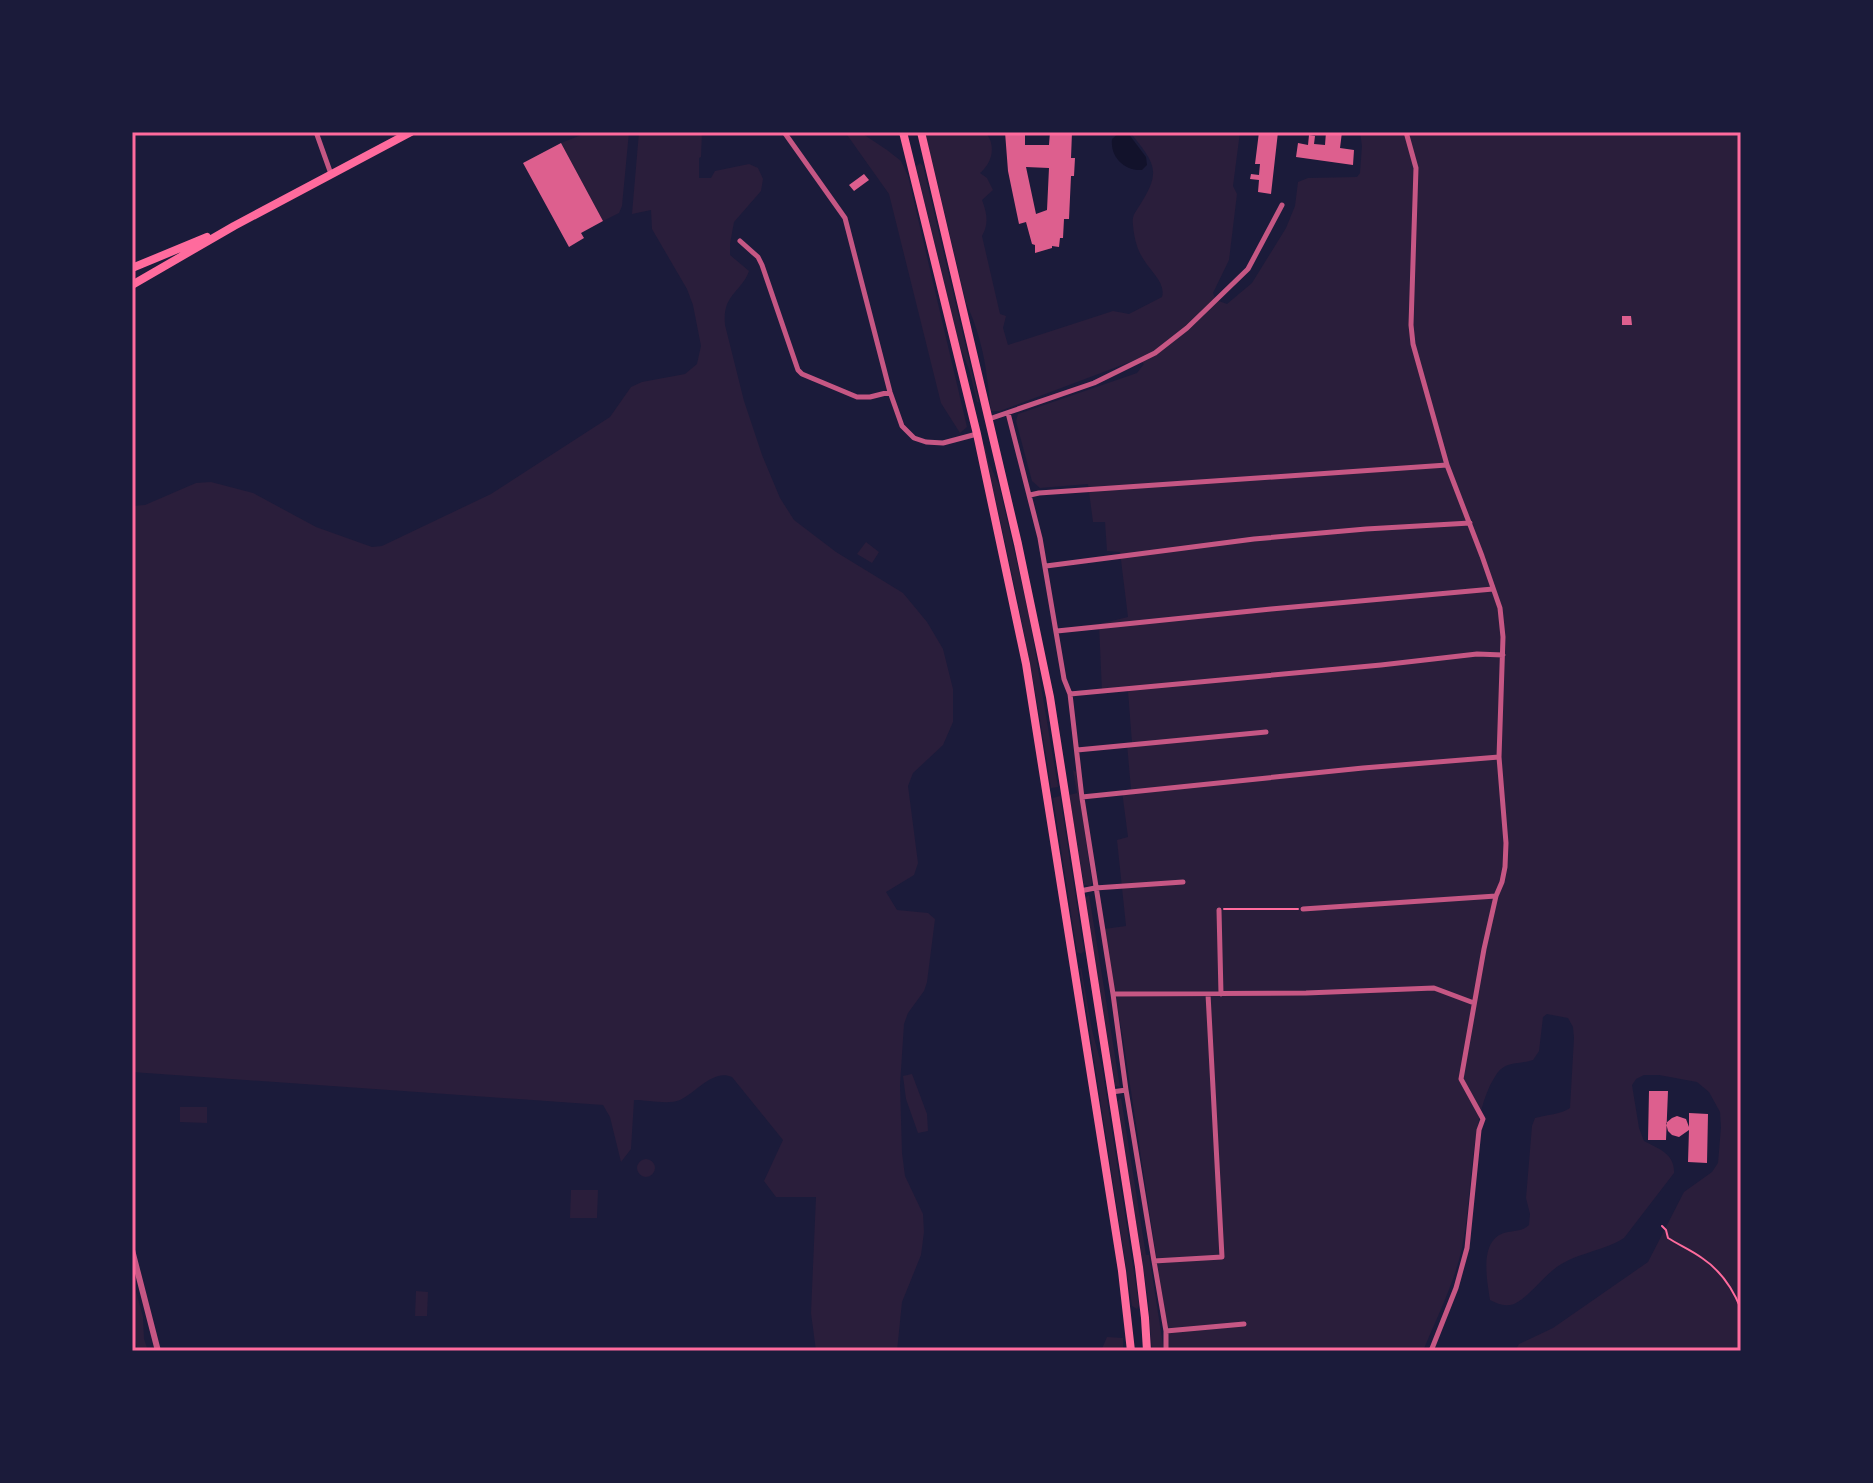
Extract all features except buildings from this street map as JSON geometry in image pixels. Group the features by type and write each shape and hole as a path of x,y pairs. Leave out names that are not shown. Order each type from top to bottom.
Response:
{"main road":[{"path":"234,226 133,267 135,283 234,226 411,132"},
{"path":"903,132 977,434 1026,664 1129,1320 1131,1351"},
{"path":"921,132 992,430 1050,697 1145,1318 1147,1351"},
{"path":"977,434 992,430"},
{"path":"1073,958 1090,955"},
{"path":"1129,1320 1145,1318"}],"street":[{"path":"316,132 331,174"},
{"path":"784,132 845,218 898,420 914,438 926,442 943,443 977,434"},
{"path":"1406,132 1416,168 1413,344 1447,465 1500,608 1503,637 1499,757 1506,843 1502,882 1496,896 1461,1079 1483,1119 1479,1130 1463,1266 1431,1351"},
{"path":"989,419 1094,383 1155,353 1187,328 1248,269 1282,205"},
{"path":"740,241 758,257 762,265 798,370 857,397 890,392"},
{"path":"1008,413 1030,495 1064,679 1070,694 1095,888 1166,1331 1166,1351"},
{"path":"1030,495 1447,465"},
{"path":"1045,566 1254,539 1470,523"},
{"path":"1057,631 1493,589"},
{"path":"1070,694 1477,654 1503,655"},
{"path":"1077,750 1266,732"},
{"path":"1082,798 1499,757"},
{"path":"1080,891 1183,882"},
{"path":"1303,909 1496,896"},
{"path":"1219,910 1221,994"},
{"path":"1113,994 1434,988 1474,1003"},
{"path":"1154,1261 1222,1257 1208,994"},
{"path":"1111,1092 1126,1090"},
{"path":"132,1250 158,1351"},
{"path":"1166,1331 1244,1324"}],"path":[{"path":"1219,910 1303,909"},
{"path":"1662,1226 1668,1238 1704,1259 1720,1275 1734,1291 1741,1309"}],"shaded area":[{"path":"589,132 629,132 622,206 619,213 603,221 561,143"},
{"path":"639,132 702,132 699,178 711,178 715,171 749,164 758,168 763,179 761,191 734,222 730,244 730,255 749,271 729,300 725,325 744,401 762,455 780,498 794,520 836,552 903,593 927,622 943,649 953,689 953,722 943,745 913,773 908,786 918,863 914,875 886,892 897,910 928,913 935,919 927,982 904,1024 900,1085 902,1153 905,1176 923,1214 924,1232 921,1255 902,1302 897,1351 816,1351 811,1313 816,1197 776,1197 764,1181 783,1140 732,1077 718,1076 680,1100 634,1100 631,1149 621,1162 610,1117 603,1105 132,1072 132,506 145,505 196,483 211,482 253,493 316,527 372,547 382,546 491,494 610,417 631,387 685,374 697,364 701,346 693,305 652,229 651,210 632,214"},
{"path":"845,132 860,132 887,150 901,161 908,176 967,427 960,433 941,403 889,194"},
{"path":"925,132 985,132 991,142 990,159 980,173 987,178 993,190 982,200 986,227 982,236 1000,314 1006,316 1003,328 1008,345 1113,311 1129,314 1162,297 1160,282 1138,248 1133,222 1134,214 1151,185 1153,168 1130,132 1240,132 1229,260 1213,293 1216,300 1227,304 1252,283 1286,228 1295,206 1298,182 1308,178 1357,177 1362,146 1360,132 1741,132 1741,1351 1515,1351 1519,1344 1553,1328 1648,1262 1684,1192 1712,1172 1718,1163 1720,1112 1709,1092 1697,1082 1659,1075 1644,1075 1636,1079 1632,1085 1644,1141 1669,1157 1674,1173 1624,1238 1561,1264 1514,1304 1502,1305 1490,1300 1486,1262 1491,1244 1504,1233 1529,1225 1526,1198 1535,1118 1570,1108 1573,1027 1568,1018 1547,1014 1543,1017 1539,1051 1533,1060 1504,1067 1487,1092 1476,1134 1466,1228 1459,1261 1423,1351 1168,1351 1167,1327 1104,929 1126,926 1117,840 1128,837 1122,791 1131,789 1127,744 1132,743 1128,691 1102,692 1099,624 1128,617 1120,552 1107,551 1105,522 1093,522 1088,484 1040,488 1032,481 1016,421 1018,414 1137,373 1144,364 1138,359 1000,411 991,411 982,349 966,303"},
{"path":"1120,132 1128,133 1146,157 1147,165 1142,170 1124,165 1113,152 1112,139"},
{"path":"920,163 979,402 959,345 916,167"},
{"path":"983,446 999,485 1029,615 1058,787 1051,788 1021,617"},
{"path":"866,542 879,552 872,563 857,554"},
{"path":"1073,770 1076,772 1090,886 1084,885 1069,795 1077,793"},
{"path":"1060,796 1084,951 1081,954 1077,952 1053,798"},
{"path":"1089,895 1120,1087 1115,1086 1085,898"},
{"path":"1081,967 1102,1067 1139,1305 1137,1309 1132,1306"},
{"path":"912,1074 927,1114 928,1131 918,1133 906,1099 903,1076"},
{"path":"1121,1098 1164,1351 1152,1351 1148,1299 1117,1101"},
{"path":"180,1107 207,1107 207,1123 180,1122"},
{"path":"642,1159 650,1159 655,1168 653,1175 642,1177 637,1172 637,1164"},
{"path":"571,1190 598,1190 597,1218 570,1218"},
{"path":"132,1277 148,1351 138,1351 132,1329"},
{"path":"416,1291 428,1292 427,1316 415,1316"},
{"path":"1107,1337 1123,1338 1123,1351 1101,1351"}]}
